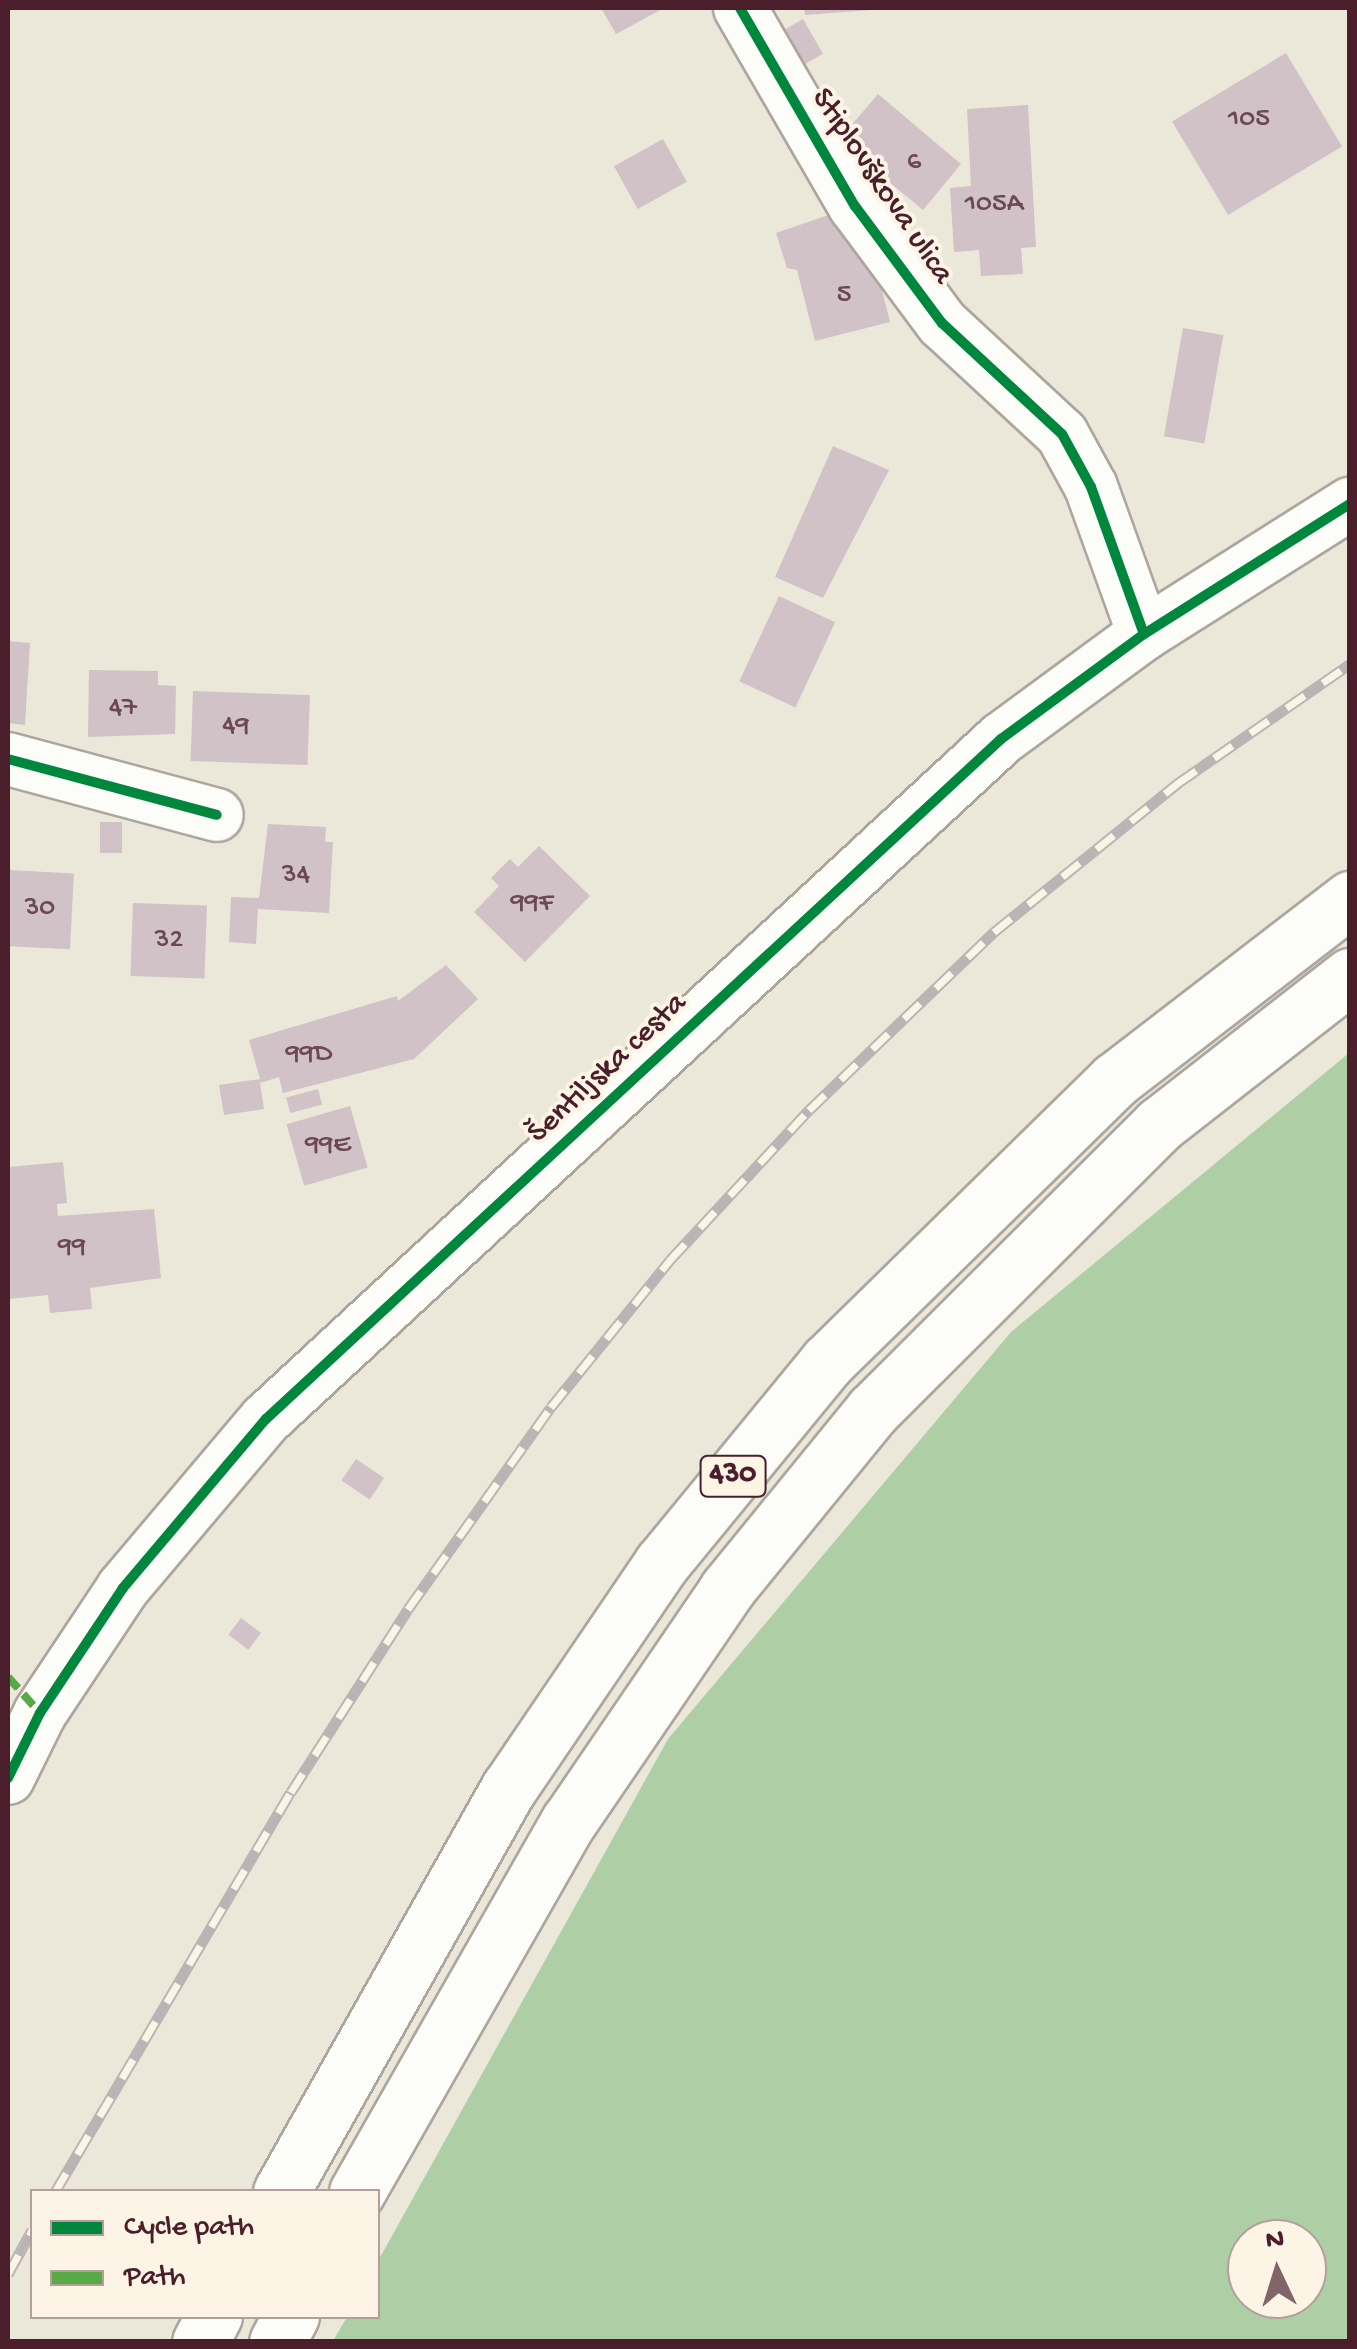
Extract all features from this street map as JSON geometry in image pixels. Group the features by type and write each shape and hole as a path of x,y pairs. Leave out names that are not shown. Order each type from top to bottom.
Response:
{"highway":[{"name":"430","path":"283,2189 508,1788 697,1520 828,1362 1115,1080 1350,898"},
{"name":"430","path":"359,2189 568,1822 728,1589 861,1425 1158,1125 1350,976"},
{"path":"200,2342 212,2319"},
{"path":"278,2342 290,2319"}],"street":[{"name":"Stiplovškova ulica","path":"740,8 855,206 942,323 1062,434 1091,487 1144,634"},
{"name":"Šentiljska cesta","path":"8,1778 40,1713 122,1588 266,1419 1001,738 1144,634 1350,504"},
{"path":"8,759 217,816"}],"green space":[{"path":"1349,1053 1349,2341 333,2341 346,2319 380,2319 380,2257 668,1739 1011,1332"}],"building":[{"path":"601,8 664,8 616,34"},
{"path":"804,8 871,8 871,10 805,15"},
{"path":"803,19 823,54 797,69 777,34"},
{"path":"1286,53 1342,146 1228,215 1172,122"},
{"path":"878,94 961,164 923,210 866,163 871,157 844,134"},
{"path":"1028,105 1036,247 1021,248 1023,274 981,276 979,250 954,252 950,188 971,186 967,109"},
{"path":"663,139 687,182 638,209 614,166"},
{"path":"846,209 870,243 890,322 815,341 797,270 787,268 776,233"},
{"path":"1183,328 1223,335 1204,443 1164,436"},
{"path":"833,446 889,470 823,598 775,577"},
{"path":"779,596 835,622 795,707 739,681"},
{"path":"8,641 30,643 25,725 8,723"},
{"path":"89,670 158,671 158,685 176,686 175,734 88,737"},
{"path":"193,691 310,695 307,765 191,761"},
{"path":"100,822 122,822 122,853 100,853"},
{"path":"268,824 326,827 325,842 333,842 329,913 258,909 256,944 229,942 231,897 259,898"},
{"path":"539,846 590,896 525,962 474,912 499,886 491,878 510,859 518,867"},
{"path":"8,870 74,873 70,949 8,946"},
{"path":"133,903 207,906 204,979 130,976"},
{"path":"446,965 478,999 414,1059 283,1093 279,1077 260,1083 264,1109 224,1115 219,1085 260,1079 249,1040 397,996 398,1001"},
{"path":"318,1089 322,1104 290,1113 286,1098"},
{"path":"350,1106 368,1168 304,1186 287,1124"},
{"path":"63,1162 67,1203 57,1204 58,1216 154,1209 161,1278 90,1288 92,1309 50,1313 48,1295 8,1299 8,1167"},
{"path":"356,1459 384,1478 370,1500 341,1481"},
{"path":"241,1618 261,1633 248,1650 228,1635"}],"railway":[{"path":"57,2189 291,1792 408,1609 551,1407 670,1260 809,1110 994,932 1178,783 1350,664"},
{"path":"8,2274 30,2234"}],"marked path":[{"path":"8,1677 40,1713"}],"cycle path":[{"path":"740,8 855,206 942,323 1062,434 1091,487 1144,634"},
{"path":"8,1778 40,1713 123,1588 266,1419 1001,739 1144,634 1350,504"},
{"path":"8,759 217,815"}]}
